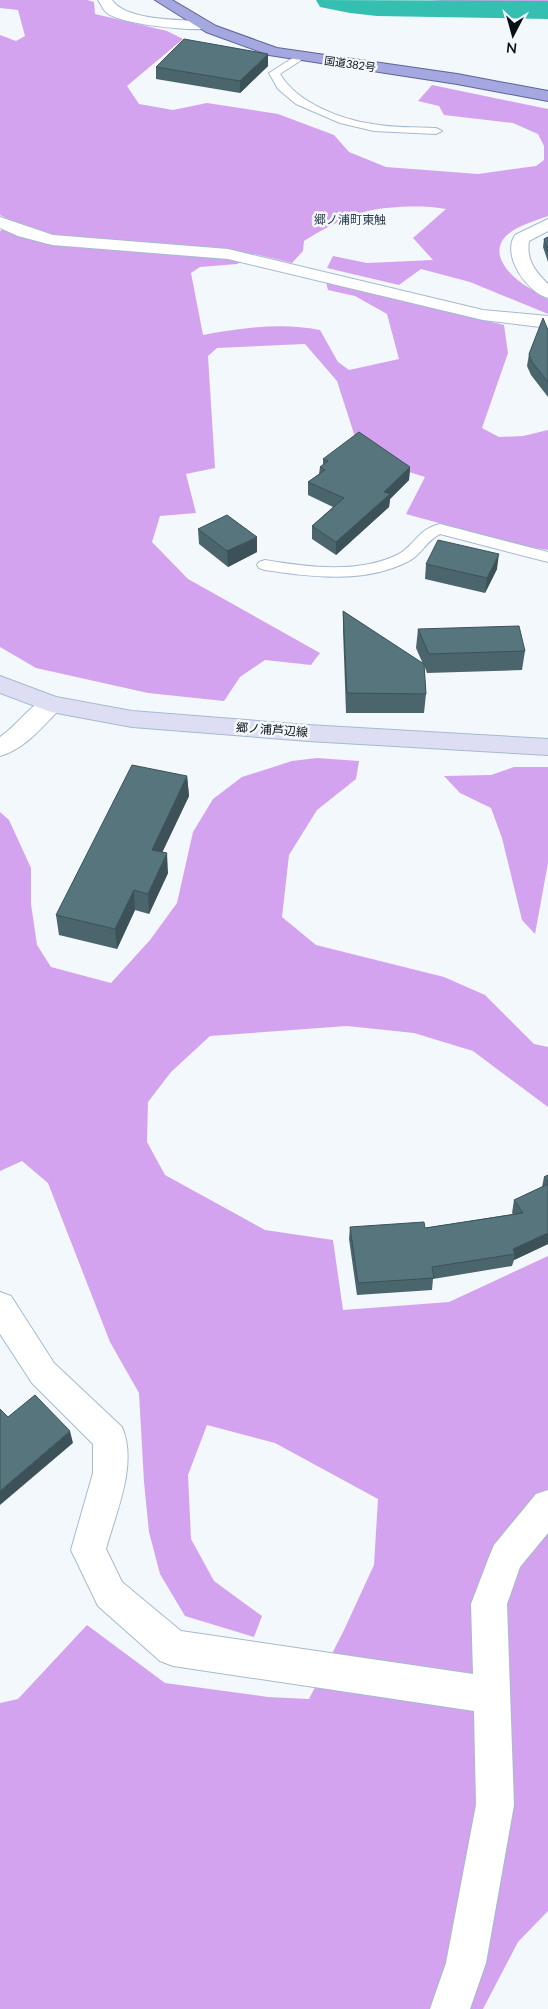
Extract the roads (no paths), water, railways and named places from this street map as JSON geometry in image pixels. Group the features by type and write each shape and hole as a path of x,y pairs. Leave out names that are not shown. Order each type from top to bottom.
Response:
{"highway":[{"name":"国道382号","path":"162,0 204,24 255,46 299,57 467,80 548,96"}],"main road":[{"name":"郷ノ浦芦辺線","path":"0,684 51,704 132,719 308,733 548,747"}],"street":[{"path":"105,0 112,10 165,24 204,24"},
{"path":"0,222 24,232 52,240 228,254 484,315 548,322"},
{"path":"548,224 521,239 519,246 521,265 548,293"},
{"path":"0,748 20,735 51,704"},
{"path":"0,1306 43,1374 110,1438 110,1473 88,1550 110,1594 173,1648 492,1695"},
{"path":"450,2009 466,1963 495,1805 489,1604 506,1557 548,1506"}],"lane":[{"path":"299,57 274,73 282,87 300,102 356,125 436,131"},
{"path":"266,565 295,570 332,572 356,571 379,567 404,557 431,530 440,529 548,557"}],"waterway":[{"path":"331,0 377,7 548,10"}],"district":[{"name":"郷ノ浦町東触","path":"350,220"}]}
